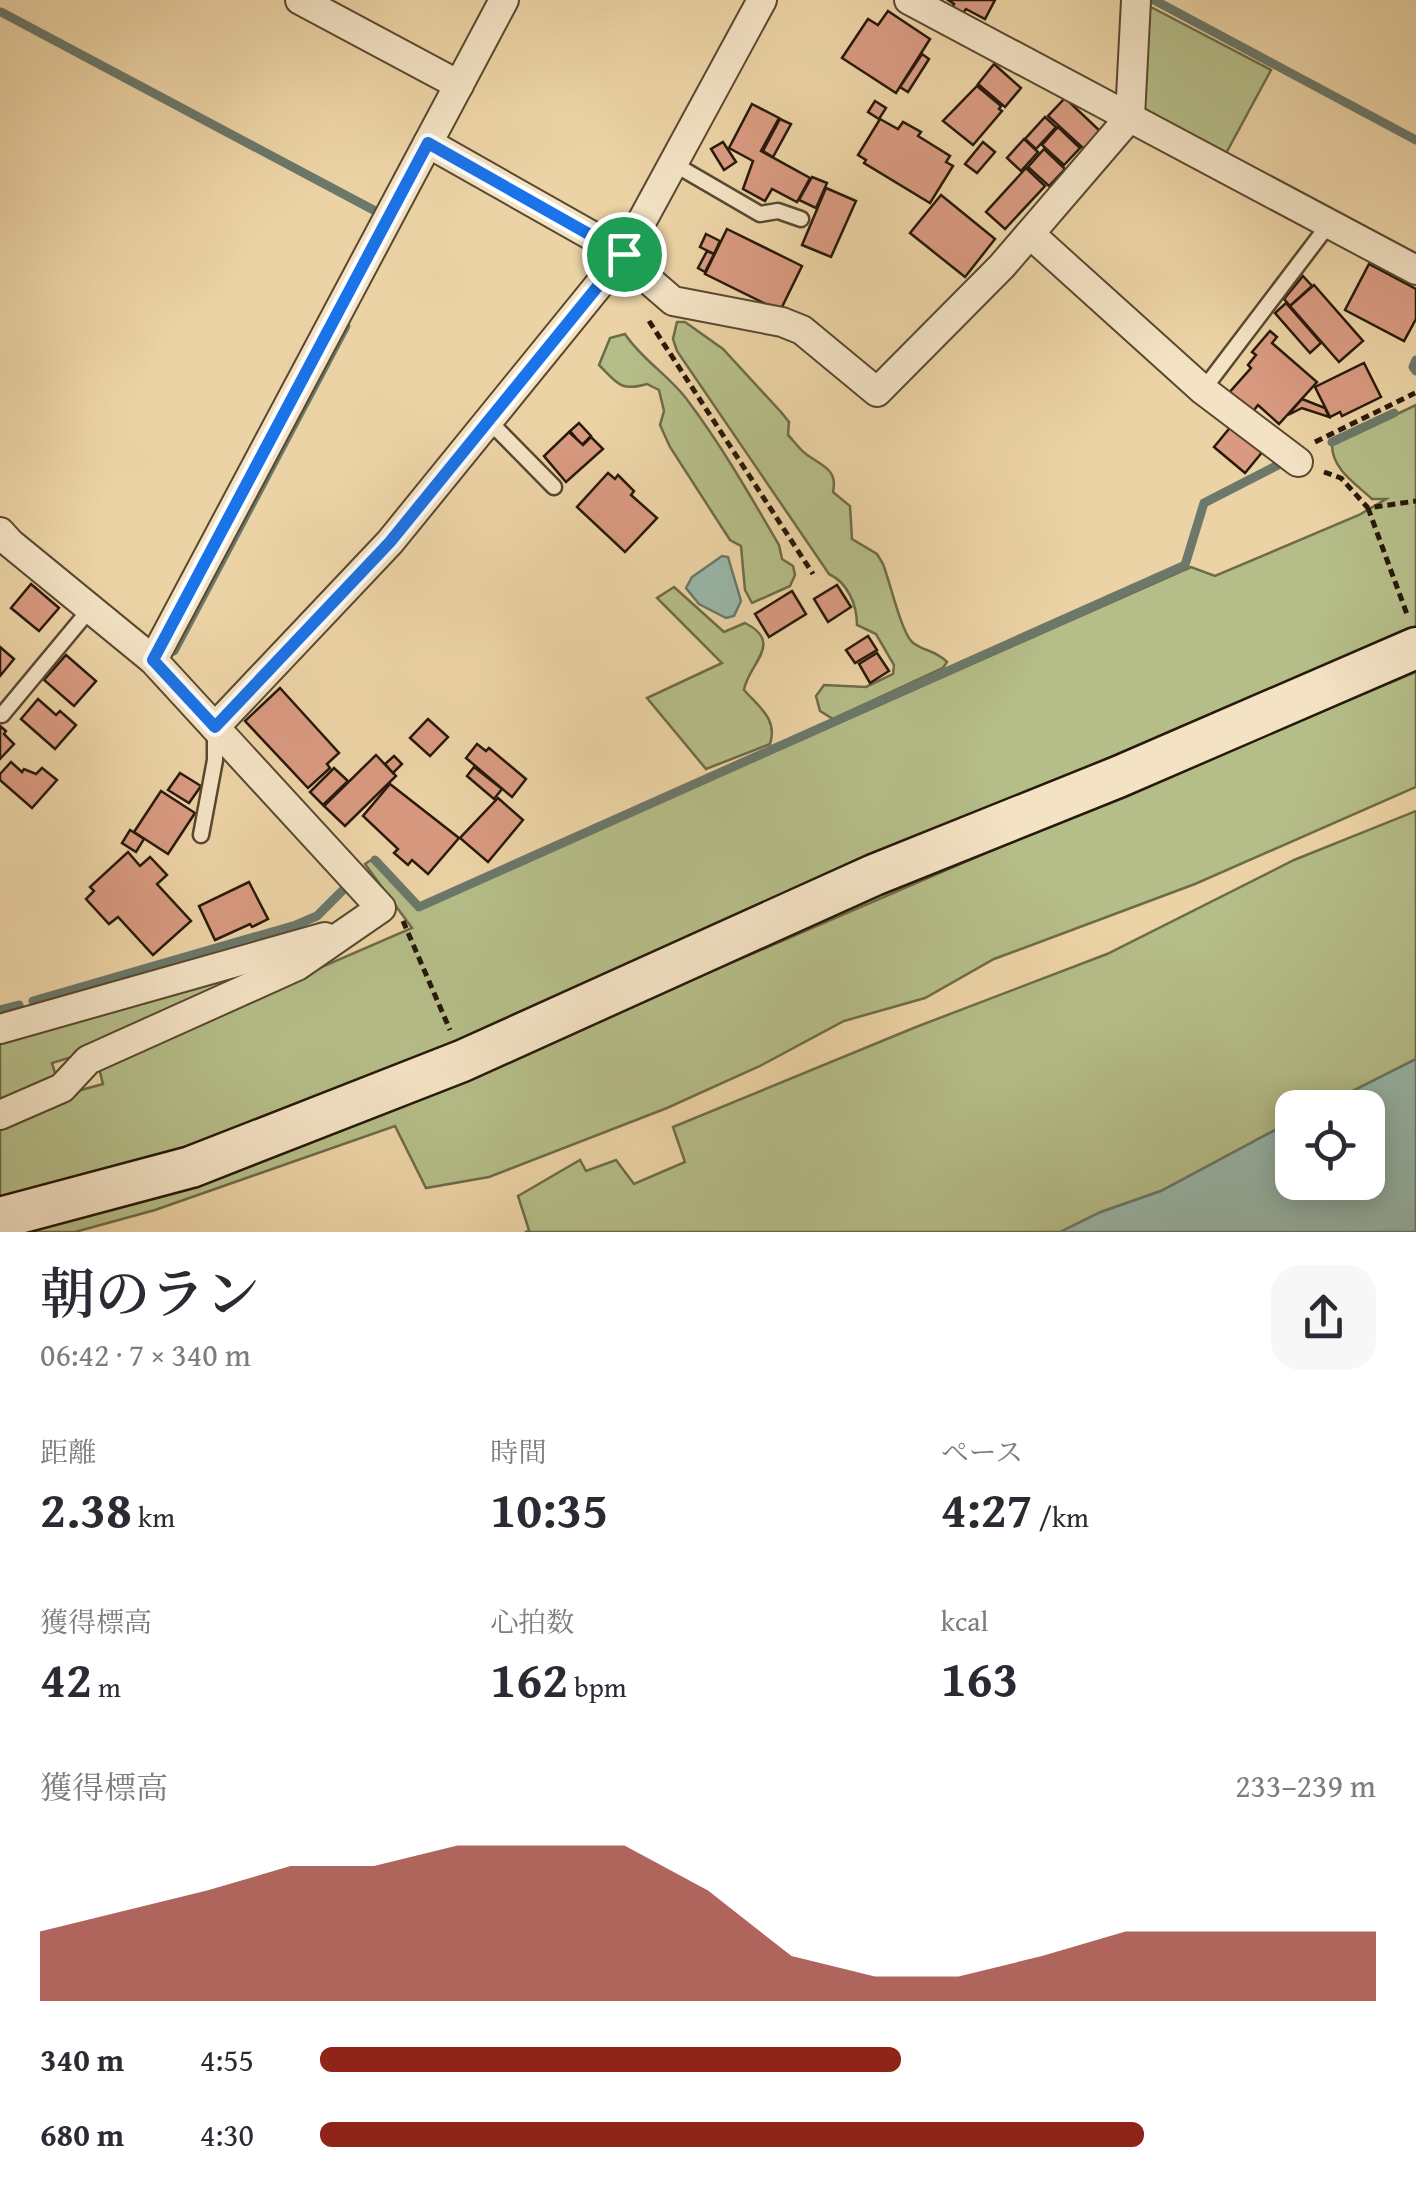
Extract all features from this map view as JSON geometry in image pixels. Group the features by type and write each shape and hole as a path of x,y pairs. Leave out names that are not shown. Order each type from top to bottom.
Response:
{"street":[{"path":"300,0 459,85"},
{"path":"153,660 504,0"},
{"path":"215,727 390,542 623,256 762,0"},
{"path":"910,0 1416,270"},
{"path":"428,143 623,256 673,300 782,322 802,330 878,392 1030,234 1130,117 1136,0"},
{"path":"1030,234 1204,390 1293,458"},
{"path":"0,1115 62,1088 88,1060 297,966 381,908 153,660 3,542"},
{"path":"0,1218 191,1167 462,1060 874,875 1118,778 1412,631"},
{"path":"0,1029 350,930"}],"lane":[{"path":"674,164 760,214 778,210 801,219"},
{"path":"1204,390 1329,224"},
{"path":"489,421 554,488"},
{"path":"2,715 90,609"},
{"path":"201,835 215,760 215,727"}],"path":[{"path":"642,312 814,574"},
{"path":"1293,458 1416,393"},
{"path":"1293,458 1341,478 1368,508 1412,631"},
{"path":"1368,508 1416,501"},
{"path":"405,925 448,1026"}],"green space":[{"path":"1149,6 1271,70 1224,157 1144,110"},
{"path":"677,322 685,322 723,349 789,422 788,435 831,473 833,492 850,506 852,539 877,554 908,636 916,645 947,662 943,668 833,719 820,711 816,696 824,685 866,687 893,674 894,665 876,634 857,625 846,589 829,574 677,351 673,339"},
{"path":"625,334 681,392 713,436 779,545 782,559 793,566 795,575 790,586 752,603 745,590 741,546 730,540 660,425 664,411 659,390 647,384 620,384 599,365 610,338"},
{"path":"1416,405 1416,630 457,1047 180,1153 0,1204 0,1122 55,1097 103,1084 98,1064 412,928 365,864 371,860 419,909 1191,567 1215,576 1359,515 1386,499 1372,499 1346,475 1336,461 1332,445"},
{"path":"674,587 724,632 745,623 762,638 761,654 744,690 769,720 770,744 706,769 647,698 722,663 657,598"},
{"path":"1416,672 1416,787 1195,884 994,959 925,998 844,1021 760,1066 667,1108 489,1177 426,1188 395,1126 155,1210 75,1232 11,1232 471,1075"},
{"path":"1416,811 1416,1059 1355,1090 1275,1090 1275,1130 1161,1191 1101,1212 1060,1232 526,1232 529,1230 518,1196 580,1160 586,1171 616,1160 634,1184 685,1162 673,1127 1107,954 1294,860"},
{"path":"292,957 88,1052 52,1063 57,1080 0,1105 0,1040"}],"shaded area":[{"path":"722,556 728,557 741,601 734,616 726,618 699,604 686,588 692,577"},
{"path":"1416,1059 1416,1232 1060,1232 1101,1212 1161,1191 1275,1130 1275,1200 1385,1200 1385,1090 1355,1090"}],"building":[{"path":"948,0 995,0 985,19 966,9 963,13 952,8 954,4"},
{"path":"888,11 930,39 896,93 842,58 868,19 878,25"},
{"path":"922,54 929,59 908,92 900,87"},
{"path":"994,64 1021,88 1005,107 978,84"},
{"path":"977,86 1002,111 973,145 943,121"},
{"path":"1065,98 1100,131 1084,149 1048,116"},
{"path":"875,101 886,108 879,119 868,112"},
{"path":"752,104 779,118 761,151 810,178 797,202 772,189 765,201 743,189 753,161 729,148"},
{"path":"1045,117 1056,127 1036,149 1025,139"},
{"path":"780,119 791,124 773,157 763,151"},
{"path":"880,119 898,129 903,122 950,156 946,162 953,166 930,203 864,163 866,160 858,155"},
{"path":"1058,127 1080,148 1064,165 1042,145"},
{"path":"1024,139 1038,152 1021,171 1007,158"},
{"path":"723,142 736,162 724,170 711,149"},
{"path":"983,142 995,152 977,173 965,164"},
{"path":"1044,149 1065,169 1049,186 1028,167"},
{"path":"1026,168 1045,186 1005,229 986,212"},
{"path":"812,177 827,183 816,208 799,200"},
{"path":"826,188 856,201 831,257 802,245"},
{"path":"941,195 995,239 965,277 910,233"},
{"path":"727,229 802,266 780,311 705,274"},
{"path":"706,234 720,241 714,254 700,247"},
{"path":"707,251 714,254 705,272 698,268"},
{"path":"1369,264 1416,289 1416,319 1404,341 1345,310"},
{"path":"1303,276 1312,286 1290,306 1284,299"},
{"path":"1314,285 1363,341 1339,362 1290,306"},
{"path":"1286,303 1321,343 1310,353 1275,313"},
{"path":"1270,331 1277,337 1272,343 1317,382 1279,424 1258,405 1251,414 1228,394 1251,368 1248,365 1256,355 1252,352"},
{"path":"1364,363 1381,397 1342,416 1340,412 1330,417 1315,387"},
{"path":"1302,399 1325,408 1329,417 1302,408 1288,415"},
{"path":"579,423 591,436 582,445 570,431"},
{"path":"1233,424 1264,450 1245,473 1214,447"},
{"path":"569,432 583,445 591,437 603,449 566,482 544,456"},
{"path":"608,473 615,479 618,475 634,491 631,495 657,518 625,552 577,507"},
{"path":"31,584 59,608 39,631 11,608"},
{"path":"837,585 851,607 828,622 814,599"},
{"path":"792,591 806,614 769,637 755,614"},
{"path":"868,636 877,650 855,663 846,650"},
{"path":"0,647 14,659 0,676"},
{"path":"877,653 889,671 870,683 859,664"},
{"path":"66,655 96,681 74,706 44,680"},
{"path":"280,688 339,753 327,764 330,768 308,788 245,721"},
{"path":"38,699 56,715 60,711 76,725 55,749 21,719"},
{"path":"428,719 448,737 430,756 410,738"},
{"path":"0,726 14,744 0,759"},
{"path":"477,744 486,751 489,748 526,779 512,797 466,758"},
{"path":"376,755 396,776 345,826 324,806"},
{"path":"394,756 402,764 393,773 385,764"},
{"path":"11,762 22,772 24,769 36,774 42,768 57,780 32,808 0,780 0,774"},
{"path":"474,767 502,789 494,799 467,776"},
{"path":"334,768 348,781 323,805 310,792"},
{"path":"180,773 201,786 189,803 168,790"},
{"path":"390,784 459,838 428,874 412,860 408,865 394,853 398,849 363,816"},
{"path":"161,791 195,813 168,854 134,832"},
{"path":"498,798 523,820 488,862 460,838"},
{"path":"130,830 144,839 136,852 122,843"},
{"path":"128,852 140,866 150,857 167,875 157,884 191,921 153,955 118,917 109,924 86,899 94,891 90,887"},
{"path":"249,882 268,919 215,940 199,906"}],"waterway":[{"path":"1154,0 1416,140"},
{"path":"1,12 381,214"},
{"path":"174,651 346,326"},
{"path":"1416,360 1416,371"},
{"path":"1332,442 1394,413"},
{"path":"375,860 419,907 1185,565 1204,503 1284,462"},
{"path":"33,1001 296,925 317,916 342,891"},
{"path":"0,1010 19,1005"}],"route":[{"path":"428,143 624,254 390,542 215,727 153,660 428,143"}]}
